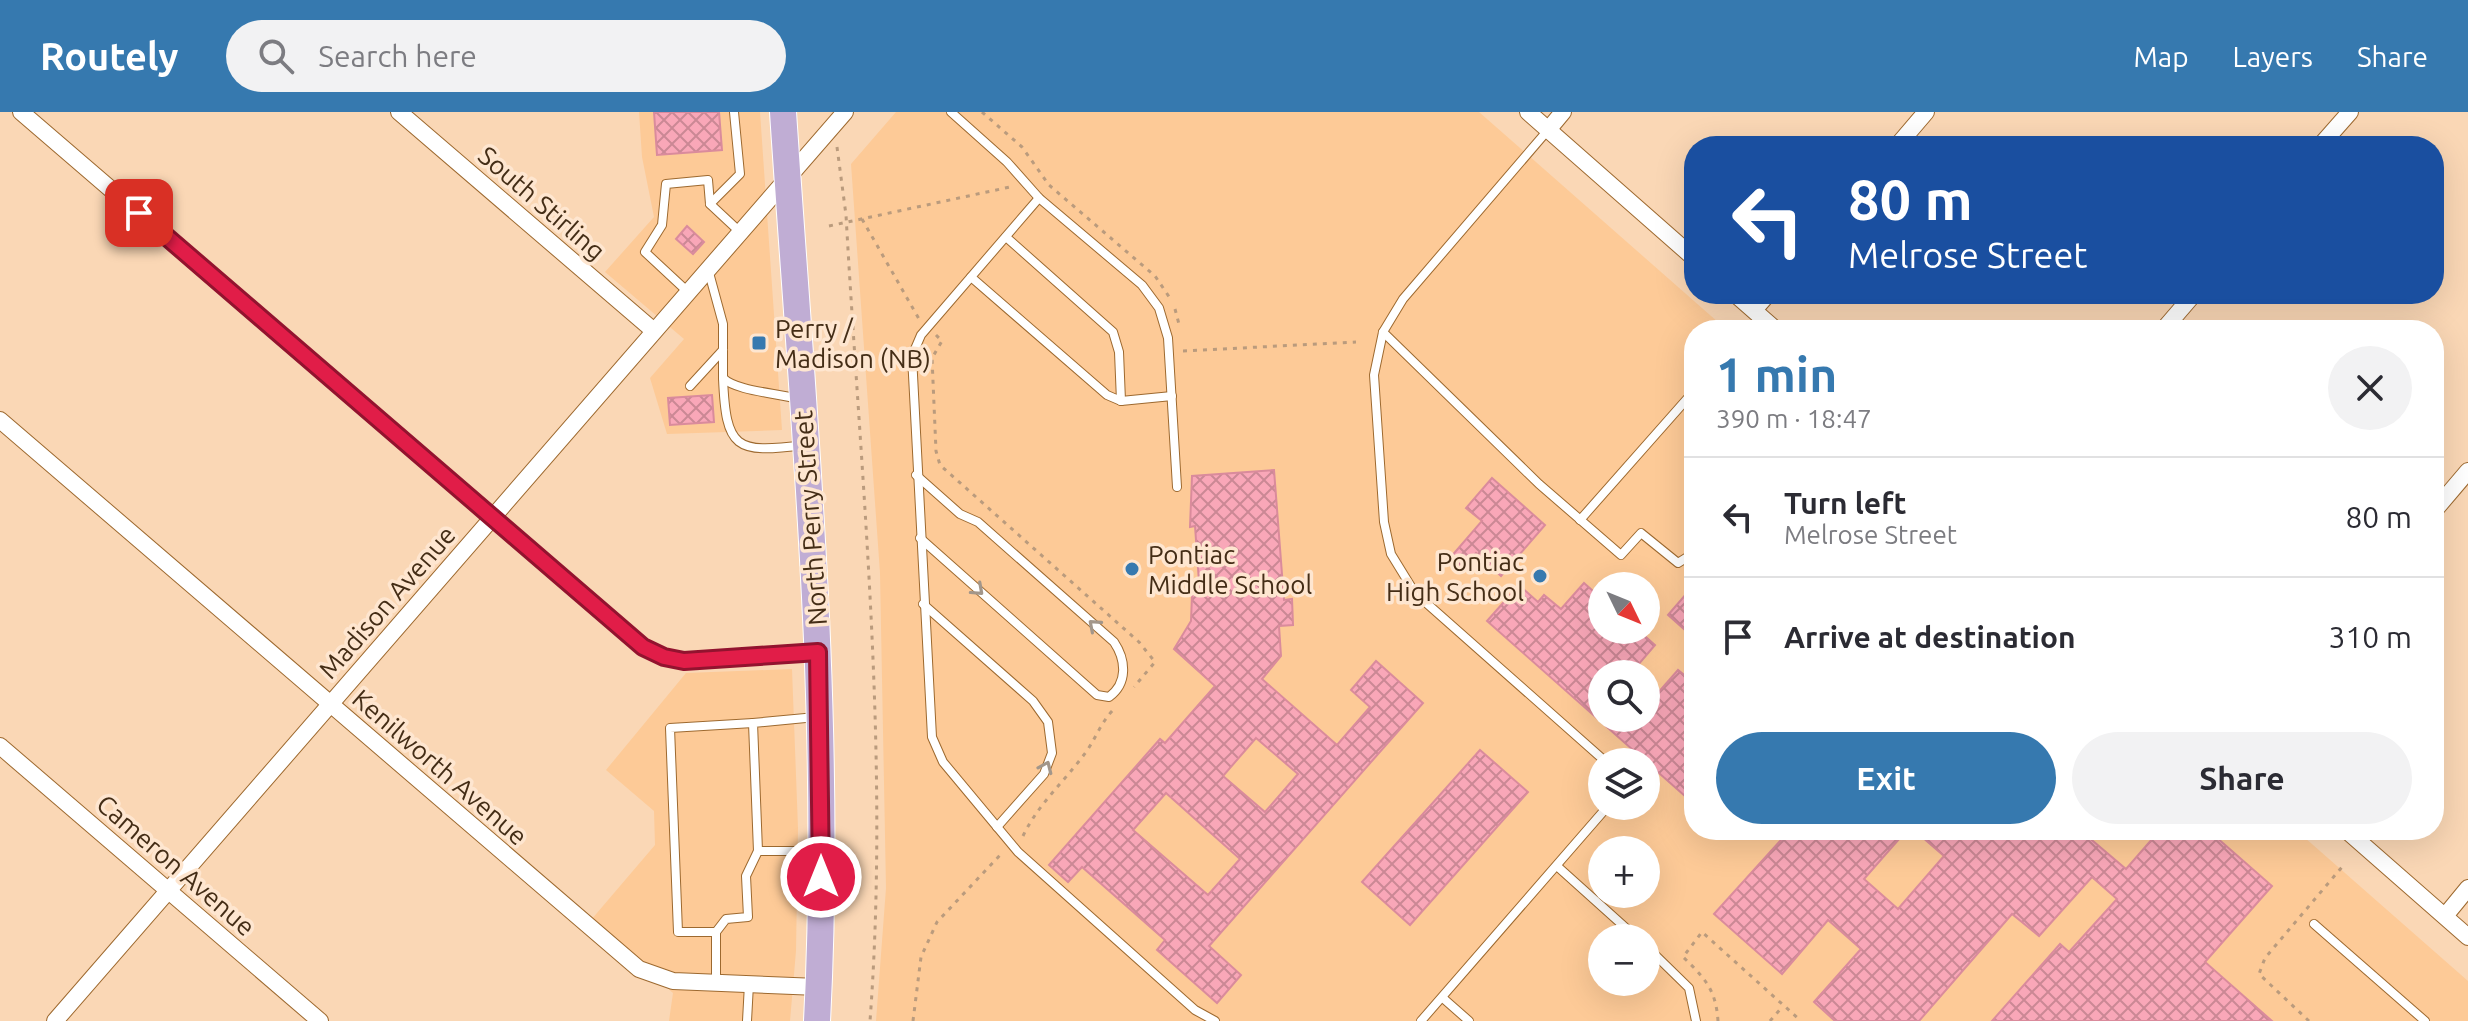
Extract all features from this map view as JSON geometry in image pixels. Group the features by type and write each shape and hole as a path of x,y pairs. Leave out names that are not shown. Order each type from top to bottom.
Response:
{"main road":[{"name":"North Perry Street","path":"783,112 821,716 817,1021"}],"street":[{"path":"21,112 656,654 684,661 818,652"},
{"name":"South Stirling","path":"399,112 654,331"},
{"name":"Madison Avenue","path":"55,1021 845,112"},
{"path":"1528,112 1684,249"},
{"path":"1548,130 1563,112"},
{"path":"1906,136 1926,112"},
{"path":"2329,136 2350,112"},
{"path":"1747,304 1765,320"},
{"path":"1757,313 1762,304"},
{"path":"2172,320 2185,304"},
{"name":"Kenilworth Avenue","path":"0,420 639,969 668,980 818,987"},
{"path":"2444,499 2468,471"},
{"name":"Cameron Avenue","path":"0,746 320,1021"},
{"path":"2358,840 2468,937"},
{"path":"2445,916 2468,888"}],"lane":[{"path":"710,204 740,174 734,112"},
{"path":"951,112 1039,198 1151,295 1159,308 1168,338 1177,487"},
{"path":"1548,130 1403,299 1383,332 1374,375 1384,522 1396,563 1415,593 1590,748"},
{"path":"688,292 645,252 662,225 666,184 708,180 710,204 740,232"},
{"path":"1039,198 921,335 910,364 932,737 943,762 1012,845 1195,1010 1215,1021"},
{"path":"1006,237 1113,332 1119,352 1121,401"},
{"path":"708,269 723,324 725,412 730,431 739,443 756,450 805,445"},
{"path":"971,277 1107,395 1121,401 1172,396"},
{"path":"1754,320 1757,313"},
{"path":"1383,332 1580,520 1621,555 1641,533 1678,563 1684,559"},
{"path":"690,386 723,349"},
{"path":"723,378 740,389 760,389 802,400"},
{"path":"1580,520 1684,402"},
{"path":"916,475 960,514 978,522 1114,642 1123,664 1117,690 1109,697 1097,695 920,538"},
{"path":"923,604 1033,701 1048,722 1052,753 1044,774 997,827"},
{"path":"716,932 678,932 670,728 821,716"},
{"path":"716,983 716,932 726,919 748,917 746,876 758,851 753,723"},
{"path":"1421,1021 1444,999 1597,820"},
{"path":"758,851 821,851"},
{"path":"1558,867 1621,924"},
{"path":"2314,924 2425,1021"},
{"path":"1660,960 1689,988 1696,1021"},
{"path":"747,1021 749,984"},
{"path":"1444,999 1469,1021"}],"path":[{"path":"842,164 875,686 876,914 870,1021"},
{"path":"829,226 1026,184"},
{"path":"1183,354 1356,342"},
{"path":"913,1021 921,957 937,922 1012,845"},
{"path":"2309,1021 2259,974 2265,958 2342,867"},
{"path":"1718,1021 1717,1000 1709,982 1683,957 1702,932 1801,1021"},
{"path":"1770,1021 1784,1005"}],"shaded area":[{"path":"639,112 760,112 782,430 667,434 650,378 684,339 605,272 654,217 642,157"},
{"name":"Pontiac Middle School","path":"896,112 1479,112 1684,292 1684,304 1697,304 1716,320 1684,320 1684,840 2307,840 2468,981 2468,1021 876,1021 886,888 880,573 851,164"},
{"path":"792,669 798,828 796,951 790,1021 669,1021 673,993 591,920 655,845 654,811 606,770 686,673"}],"building":[{"path":"654,112 719,112 722,150 657,155"},
{"path":"687,226 704,242 693,254 676,239"},
{"path":"712,395 714,422 670,425 668,398"},
{"path":"1274,470 1284,600 1292,599 1293,625 1279,626 1281,656 1262,679 1337,745 1370,707 1351,690 1376,661 1423,703 1209,946 1241,975 1217,1003 1157,950 1165,940 1082,867 1068,882 1049,865 1160,739 1165,743 1215,686 1174,649 1191,621 1192,595 1200,596 1195,526 1190,527 1192,476","holes":["1256,738 1298,774 1265,812 1223,776","1166,793 1240,859 1208,895 1133,830"]},
{"path":"1492,478 1545,525 1501,576 1476,553 1462,568 1450,558 1482,521 1466,508"},
{"path":"1584,583 1588,587 1588,644 1655,645 1642,660 1588,660 1588,710 1487,621 1519,585 1538,602 1544,595 1561,609"},
{"path":"1684,597 1684,629 1668,615"},
{"path":"1678,670 1684,675 1684,795 1660,774 1660,748 1631,748 1613,732 1660,732 1660,691"},
{"path":"1480,750 1528,792 1410,925 1362,882"},
{"path":"1781,840 1898,840 1864,879 1898,909 1944,856 1926,840 2092,840 2126,869 2151,840 2219,840 2272,886 2205,962 2272,1021 1992,1021 2060,944 2069,952 2117,899 2092,877 2039,936 2012,914 1919,1021 1835,1021 1814,1002 1861,949 1828,920 1782,974 1714,914"}],"place":[{"name":"Perry / Madison (NB)","path":"759,343"},
{"name":"Pontiac Middle School","path":"1132,569"},
{"name":"Pontiac High School","path":"1540,576"}],"route":[{"path":"139,213 643,647 664,657 684,661 818,652 821,877"}]}
